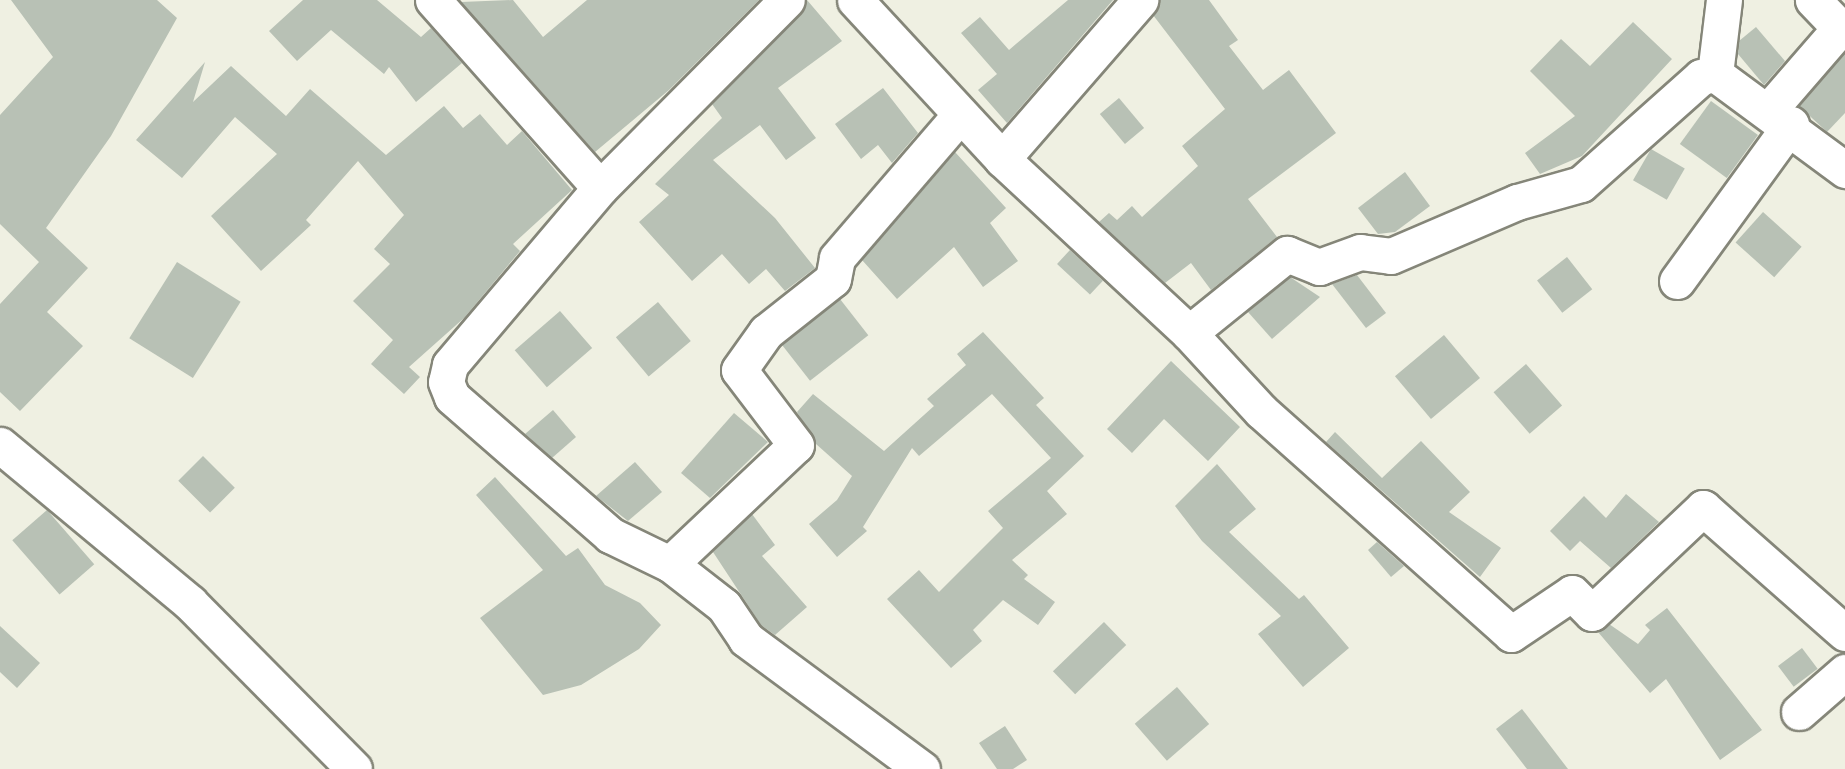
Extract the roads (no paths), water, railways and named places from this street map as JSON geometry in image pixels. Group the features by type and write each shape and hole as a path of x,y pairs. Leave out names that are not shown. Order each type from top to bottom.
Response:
{"street":[{"path":"433,0 600,188"},
{"path":"787,0 600,188 450,365 446,382 452,397 610,535 670,564 724,606 746,639 903,763"},
{"path":"855,0 1002,159 1189,333 1261,411 1511,634 1572,593 1592,613 1703,509 1845,633"},
{"path":"1002,159 1140,0"},
{"path":"1715,75 1724,0"},
{"path":"1677,281 1780,117 1840,28 1813,0"},
{"path":"1189,333 1287,254 1319,267 1360,252 1391,256 1517,202 1581,184 1691,83 1715,75"},
{"path":"1715,75 1780,117 1845,170"},
{"path":"670,564 796,445 739,370 766,332 833,279 837,258 960,114"},
{"path":"0,445 190,603 354,769"},
{"path":"1799,712 1845,672"}]}
